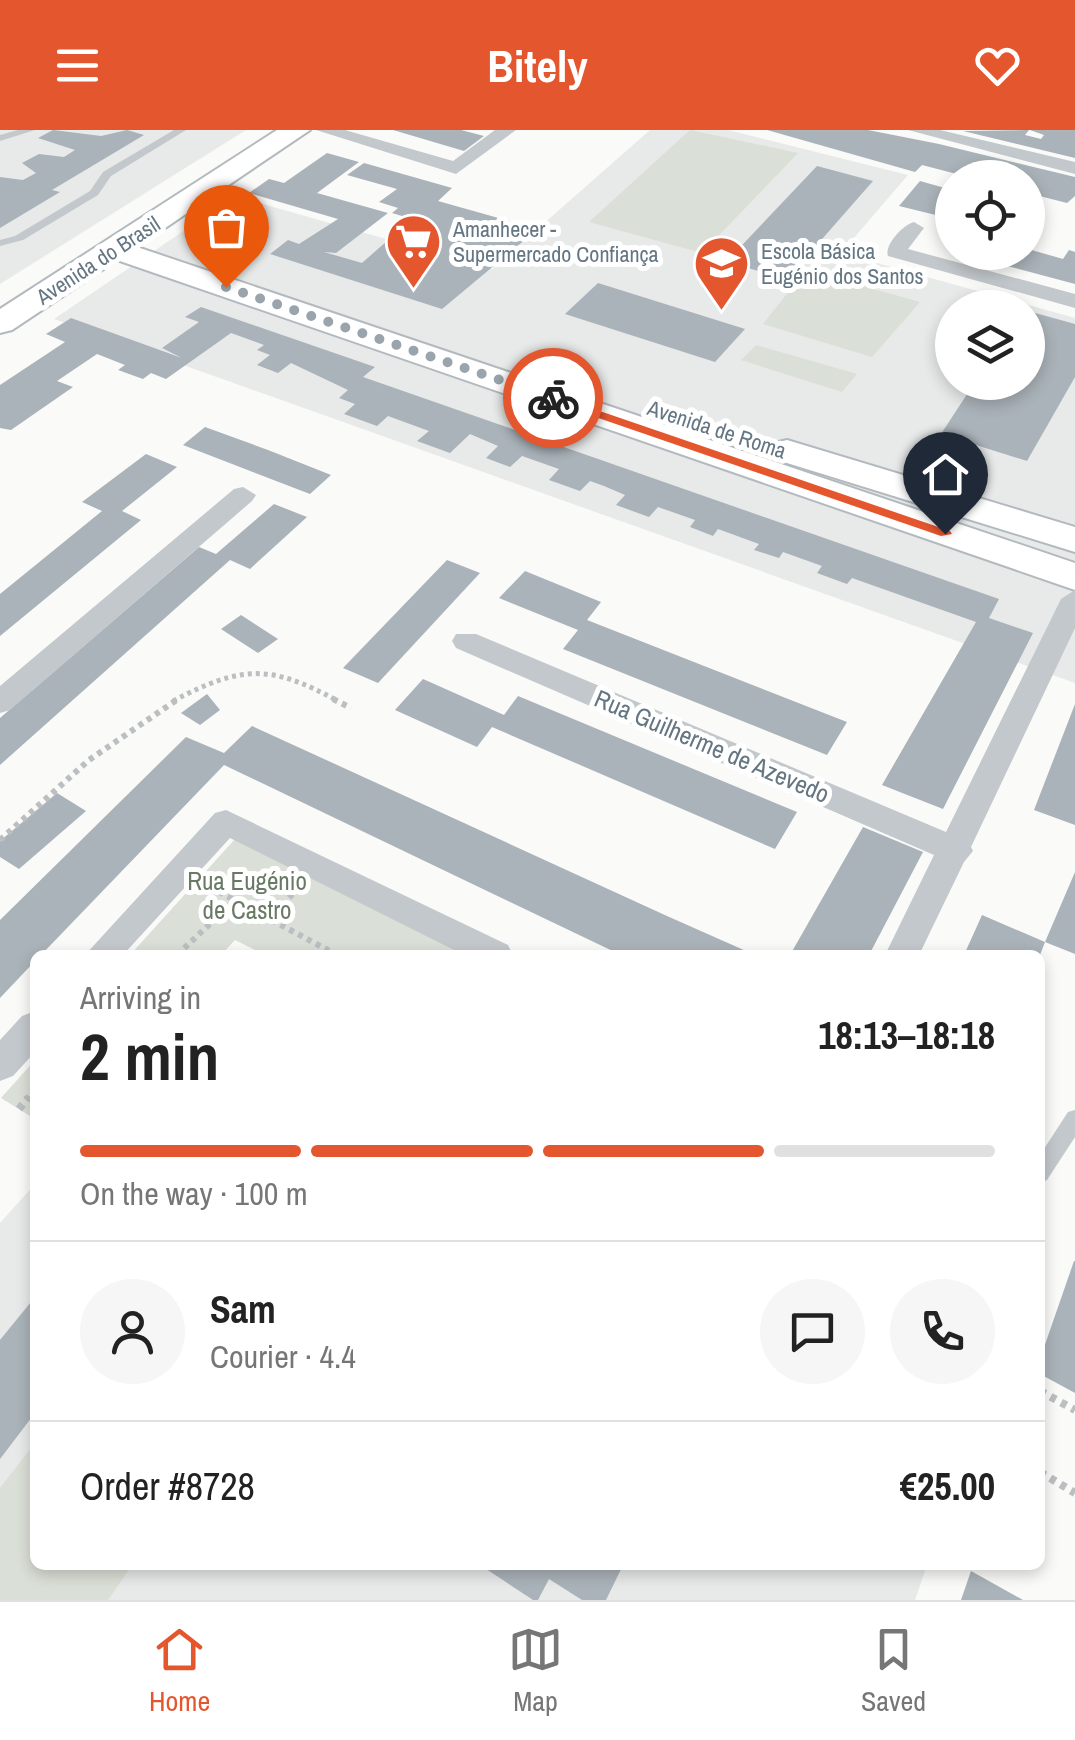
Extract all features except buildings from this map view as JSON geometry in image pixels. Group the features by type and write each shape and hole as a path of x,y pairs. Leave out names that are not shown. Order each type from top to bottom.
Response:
{"main road":[{"name":"Avenida do Brasil","path":"0,324 296,130"},
{"path":"176,209 199,247"},
{"name":"Avenida de Roma","path":"124,243 199,247 444,340 1075,540"},
{"name":"Avenida de Roma","path":"124,243 1075,577"}],"street":[{"path":"325,130 456,168 507,130"},
{"path":"917,130 944,133 1075,168"},
{"path":"914,228 895,252 1075,300"},
{"path":"0,702 244,495"},
{"path":"905,950 957,851 1075,599"},
{"name":"Rua Guilherme de Azevedo","path":"466,641 957,851"},
{"path":"107,950 226,822 486,950"},
{"path":"0,1065 30,1032"}],"lane":[{"path":"0,138 30,130"},
{"path":"0,243 18,238 94,193 107,174 181,130"},
{"path":"1045,1165 1075,1120"}],"path":[{"path":"0,840 70,772 150,715 217,679 273,671 351,708"},
{"path":"198,881 328,950"},
{"path":"182,950 234,900"},
{"path":"18,1108 30,1095"},
{"path":"1045,1394 1075,1410"},
{"path":"1045,1475 1075,1493"}],"shaded area":[{"path":"0,130 246,130 0,284"},
{"path":"650,130 728,130 908,175 841,253 974,290 935,290 935,400 1045,400 1045,310 1075,318 1075,683 54,319 235,196 492,269"},
{"path":"30,1190 30,1570 925,1570 915,1600 0,1600 0,1223"}],"green space":[{"path":"690,130 798,153 702,253 589,222"},
{"path":"806,270 920,302 872,357 763,324"},
{"path":"756,345 857,374 842,392 741,360"},
{"name":"Rua Eugénio de Castro","path":"235,839 462,950 255,950 235,940 226,950 135,950"},
{"path":"30,1066 30,1116 1,1098"},
{"path":"30,1449 30,1570 129,1570 108,1600 0,1600 0,1488"}],"way so far":[{"path":"226,287 553,398"}],"place":[{"name":"Amanhecer - Supermercado Confiança","path":"414,291"},
{"name":"Escola Básica Eugénio dos Santos","path":"722,313"}],"route":[{"path":"553,398 945,534"}]}
